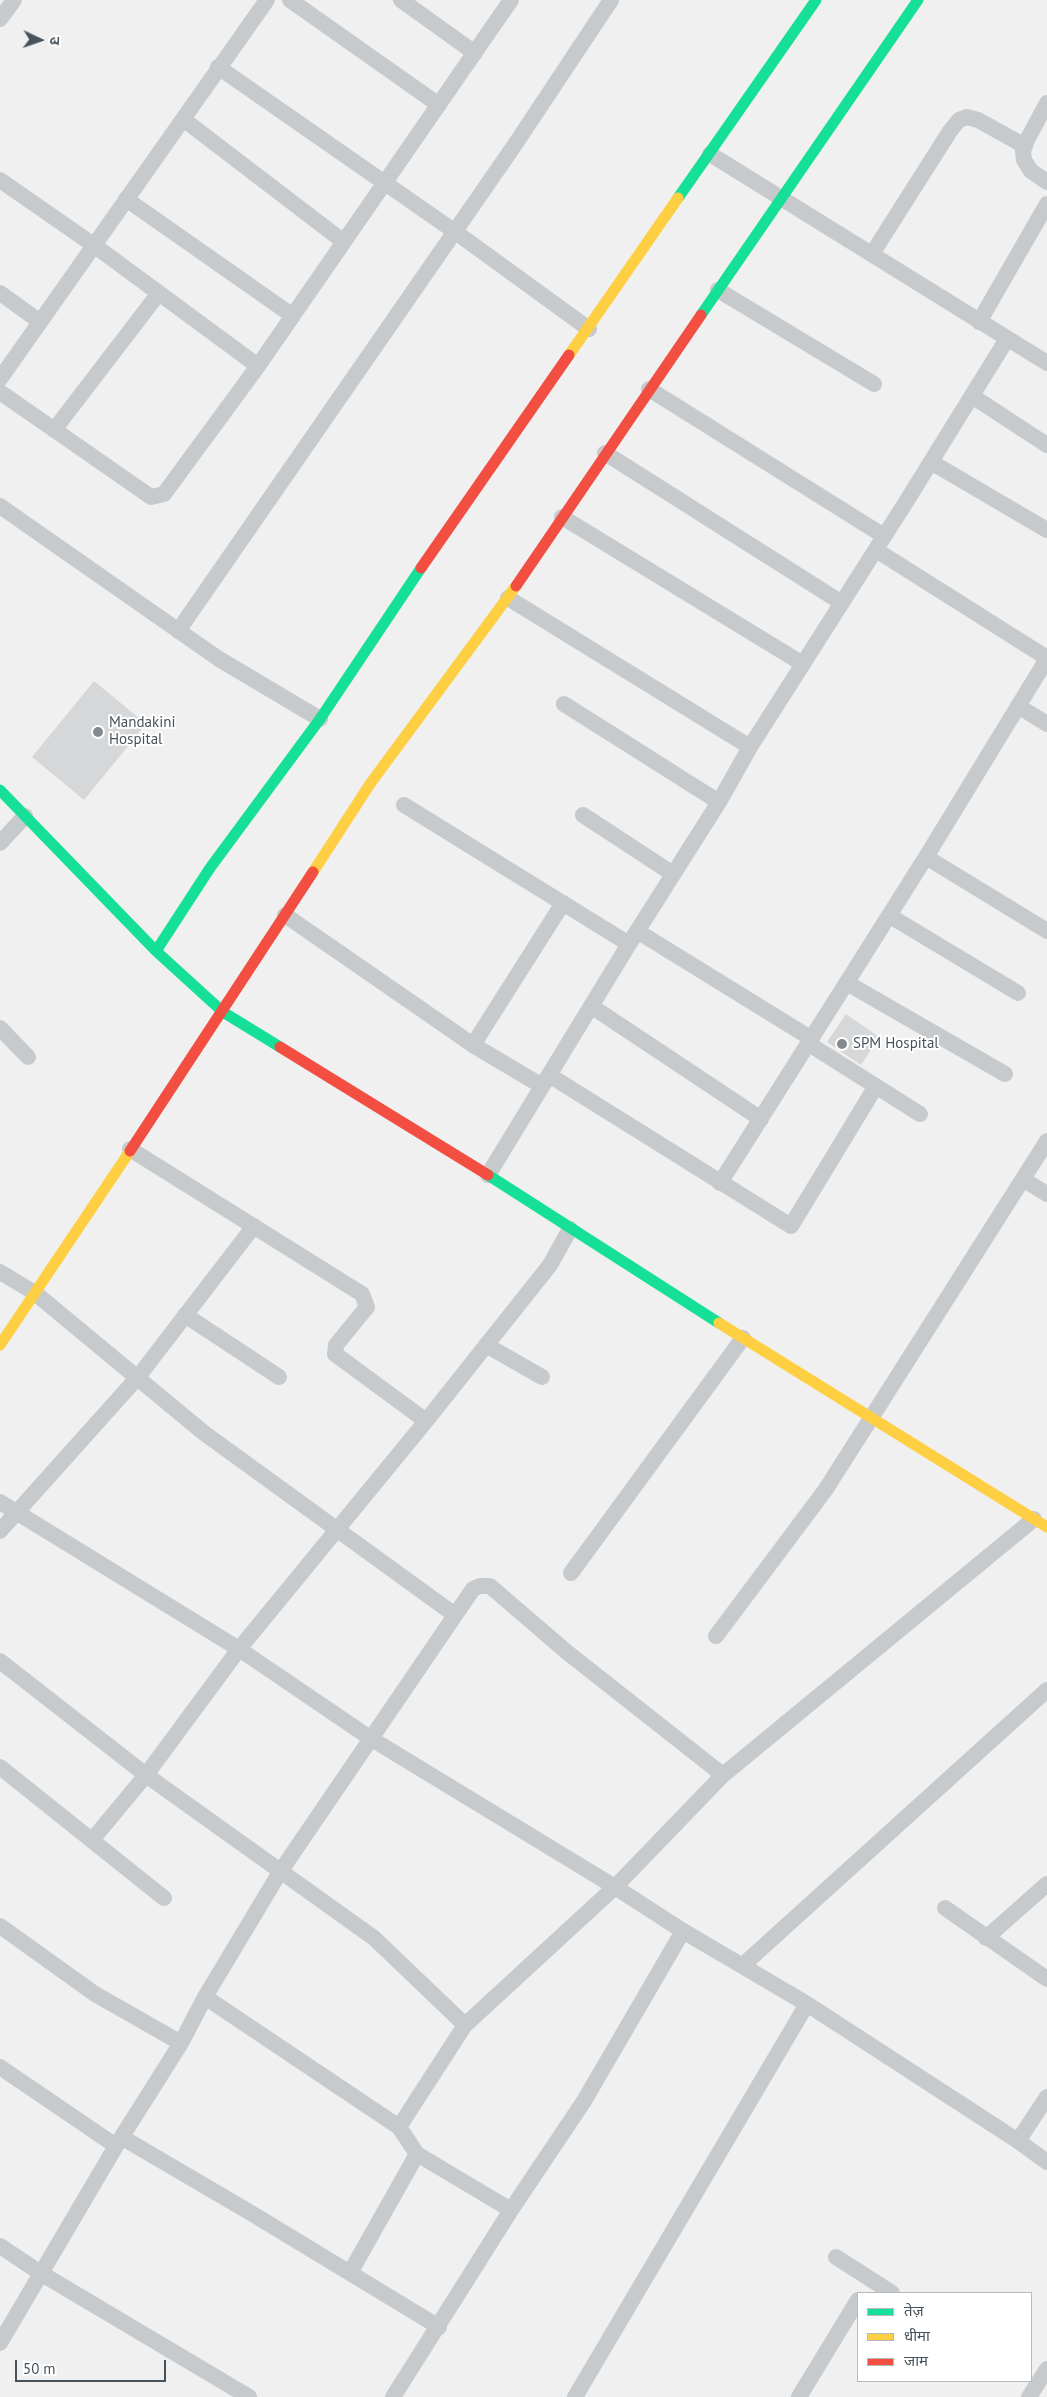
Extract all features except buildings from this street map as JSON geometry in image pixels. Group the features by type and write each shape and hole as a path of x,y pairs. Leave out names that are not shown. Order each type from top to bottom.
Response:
{"street":[{"path":"0,379 39,321 95,246 218,67 267,0"},
{"path":"290,0 438,105"},
{"path":"401,0 475,53"},
{"path":"0,392 150,497 164,494 258,366 511,0"},
{"path":"178,630 514,146 611,0"},
{"path":"156,951 210,868 320,719 374,636 816,0"},
{"path":"0,1345 223,1012 370,784 508,598 605,453 918,0"},
{"path":"218,67 385,183 588,329"},
{"path":"1047,104 1025,146 1024,160 1031,171 1047,182"},
{"path":"872,254 950,130 959,120 967,117 978,120 1025,146"},
{"path":"183,119 344,242"},
{"path":"710,154 781,200 872,254 1047,363"},
{"path":"0,180 95,246 258,366"},
{"path":"126,199 293,316"},
{"path":"979,322 1047,204"},
{"path":"718,290 874,384"},
{"path":"0,293 39,321"},
{"path":"54,430 159,293"},
{"path":"488,1175 633,938 719,802 750,747 1007,339"},
{"path":"649,389 880,543 1047,659 890,916 720,1182"},
{"path":"972,396 1047,445"},
{"path":"605,453 842,603"},
{"path":"931,462 1047,530"},
{"path":"0,506 219,659 320,719"},
{"path":"562,517 803,664"},
{"path":"508,598 750,747"},
{"path":"564,704 719,802"},
{"path":"1018,706 1047,724"},
{"path":"0,790 156,951 223,1012 488,1175 570,1229 1040,1523 723,1775 615,1887 466,2025 399,2127"},
{"path":"404,804 563,903 633,938 810,1042 920,1114"},
{"path":"0,843 25,816"},
{"path":"583,816 674,874"},
{"path":"926,857 1047,931"},
{"path":"473,1045 563,903"},
{"path":"285,915 473,1045 545,1081 720,1182 791,1226 876,1086"},
{"path":"890,916 1018,993"},
{"path":"847,983 1005,1074"},
{"path":"591,1006 761,1119"},
{"path":"0,1028 28,1057"},
{"path":"716,1636 826,1489 1047,1141"},
{"path":"130,1150 362,1294 366,1307 336,1345 335,1354 426,1421"},
{"path":"1024,1180 1047,1194"},
{"path":"0,1531 15,1512 138,1377 254,1226"},
{"path":"92,1840 146,1775 239,1649 426,1421 550,1265 570,1229"},
{"path":"0,1272 34,1292 204,1433 455,1615"},
{"path":"185,1315 280,1377"},
{"path":"571,1573 743,1338"},
{"path":"486,1345 542,1377"},
{"path":"0,1502 239,1649 370,1738 615,1887 683,1931 807,2004 1018,2141 1047,2162"},
{"path":"0,2344 119,2142 181,2044 205,1998 280,1872 473,1590 480,1586 490,1586 568,1653 723,1775"},
{"path":"0,1662 146,1775 374,1938 466,2025"},
{"path":"743,1965 1047,1690"},
{"path":"0,1767 164,1898"},
{"path":"986,1938 1047,1884"},
{"path":"945,1908 1047,1979"},
{"path":"0,1926 95,1994 181,2044"},
{"path":"393,2397 439,2327 511,2210 584,2101 683,1931"},
{"path":"205,1998 399,2127 417,2154 511,2210"},
{"path":"575,2397 807,2004"},
{"path":"0,2067 119,2142 350,2273 439,2327"},
{"path":"1018,2141 1047,2097"},
{"path":"350,2273 417,2154"},
{"path":"0,2246 42,2274 248,2397"},
{"path":"836,2258 866,2286 888,2292"},
{"path":"799,2397 857,2302"},
{"path":"1032,2387 1047,2368"}],"traffic: fast":[{"path":"678,198 816,0"},
{"path":"701,315 918,0"},
{"path":"156,951 210,868 320,719 421,568"},
{"path":"0,790 156,951 223,1012 280,1047"},
{"path":"488,1175 719,1323"}],"traffic: slow":[{"path":"569,355 678,198"},
{"path":"313,872 370,784 516,586"},
{"path":"0,1345 130,1151"},
{"path":"719,1323 1047,1527"}],"traffic: jam":[{"path":"516,586 701,315"},
{"path":"421,568 569,355"},
{"path":"130,1151 313,872"},
{"path":"280,1047 488,1175"}],"place":[{"name":"Mandakini Hospital","path":"98,732"},
{"name":"SPM Hospital","path":"842,1044"}]}
